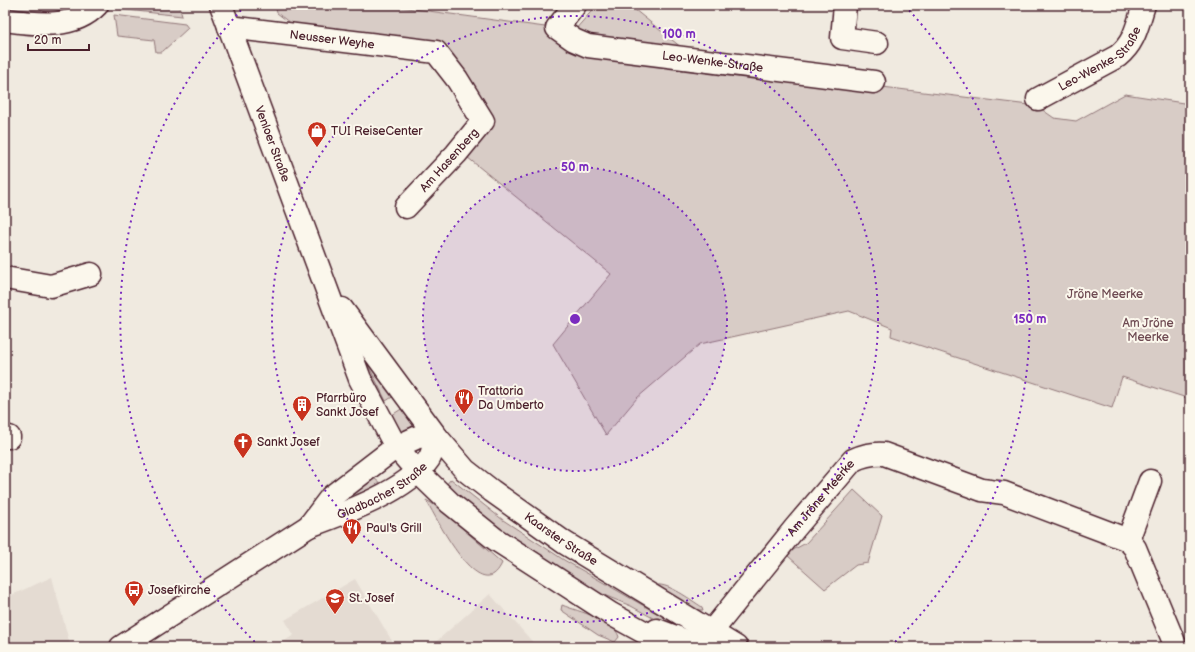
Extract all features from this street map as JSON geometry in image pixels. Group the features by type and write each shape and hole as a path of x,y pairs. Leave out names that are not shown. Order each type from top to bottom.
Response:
{"main road":[{"path":"5,20 43,24 60,23 77,18 97,5"},
{"name":"Venloer Straße","path":"221,5 360,379 396,447 418,472"},
{"name":"Leo-Wenke-Straße","path":"575,5 557,28 574,40 588,46 874,82"},
{"path":"845,5 842,38 877,43"},
{"name":"Leo-Wenke-Straße","path":"1038,99 1118,56 1133,40 1144,5"},
{"name":"Neusser Weyhe","path":"229,27 436,52"},
{"name":"Am Hasenberg","path":"406,207 456,154 483,121 457,79 436,52"},
{"path":"5,278 51,286 91,274"},
{"name":"Venloer Straße","path":"323,282 358,332 436,436"},
{"path":"396,447 418,437 436,436"},
{"name":"Gladbacher Straße","path":"121,647 309,526 335,516 399,486 418,472 430,458 436,436"},
{"name":"Kaarster Straße","path":"436,436 465,470 565,543 736,647"},
{"name":"Gladbacher Straße","path":"309,526 331,497 396,447"},
{"name":"Am Jröne Meerke","path":"611,614 689,642 702,641 712,631 795,528 853,460 865,454 884,454 982,490 1004,493 1128,540"},
{"path":"418,472 450,503 495,539 611,614 671,647"},
{"path":"1150,481 1128,540 1135,548 1176,647"}],"shaded area":[{"path":"52,577 70,645 67,647 5,647 5,598"},
{"name":"St. Josef","path":"355,579 392,641 385,647 275,647 294,635 285,620"},
{"path":"490,594 537,647 430,647"}],"green space":[{"path":"5,5 76,5 60,12 32,13 5,9"},
{"path":"119,5 179,5 182,16 117,9"},
{"name":"Jröne Meerke","path":"275,5 385,5 574,31 597,5 629,5 703,65 1037,106 1054,118 1076,121 1125,94 1190,104 1190,399 1122,377 1112,408 891,336 892,328 849,311 700,344 637,398 606,435 553,344 611,274 462,153 482,129 444,46 290,23 277,13"},
{"path":"114,15 185,24 188,28 162,52 156,52 154,40 117,36"},
{"path":"353,335 397,394 386,401"},
{"path":"406,406 418,423 401,433 392,415"},
{"path":"374,478 381,484 358,494 338,507 336,504"},
{"path":"451,479 503,520 564,560 686,630 682,634 631,606 599,593 549,567 445,486"},
{"path":"854,490 882,516 868,563 856,565 825,589 788,556 793,550 806,543"},
{"path":"426,500 438,507 502,563 493,574 483,575 471,568 460,556 439,524"},
{"path":"656,585 673,589 702,607 703,610 693,610"},
{"path":"562,605 586,613 603,621 616,631 619,637 615,642 598,635 561,610"}],"place":[{"name":"TUI ReiseCenter","path":"317,148"},
{"name":"Trattoria Da Umberto","path":"464,415"},
{"name":"Pfarrbüro Sankt Josef","path":"302,422"},
{"name":"Sankt Josef","path":"243,459"},
{"name":"Paul's Grill","path":"352,545"},
{"name":"Josefkirche","path":"134,607"},
{"name":"St. Josef","path":"335,615"}]}
